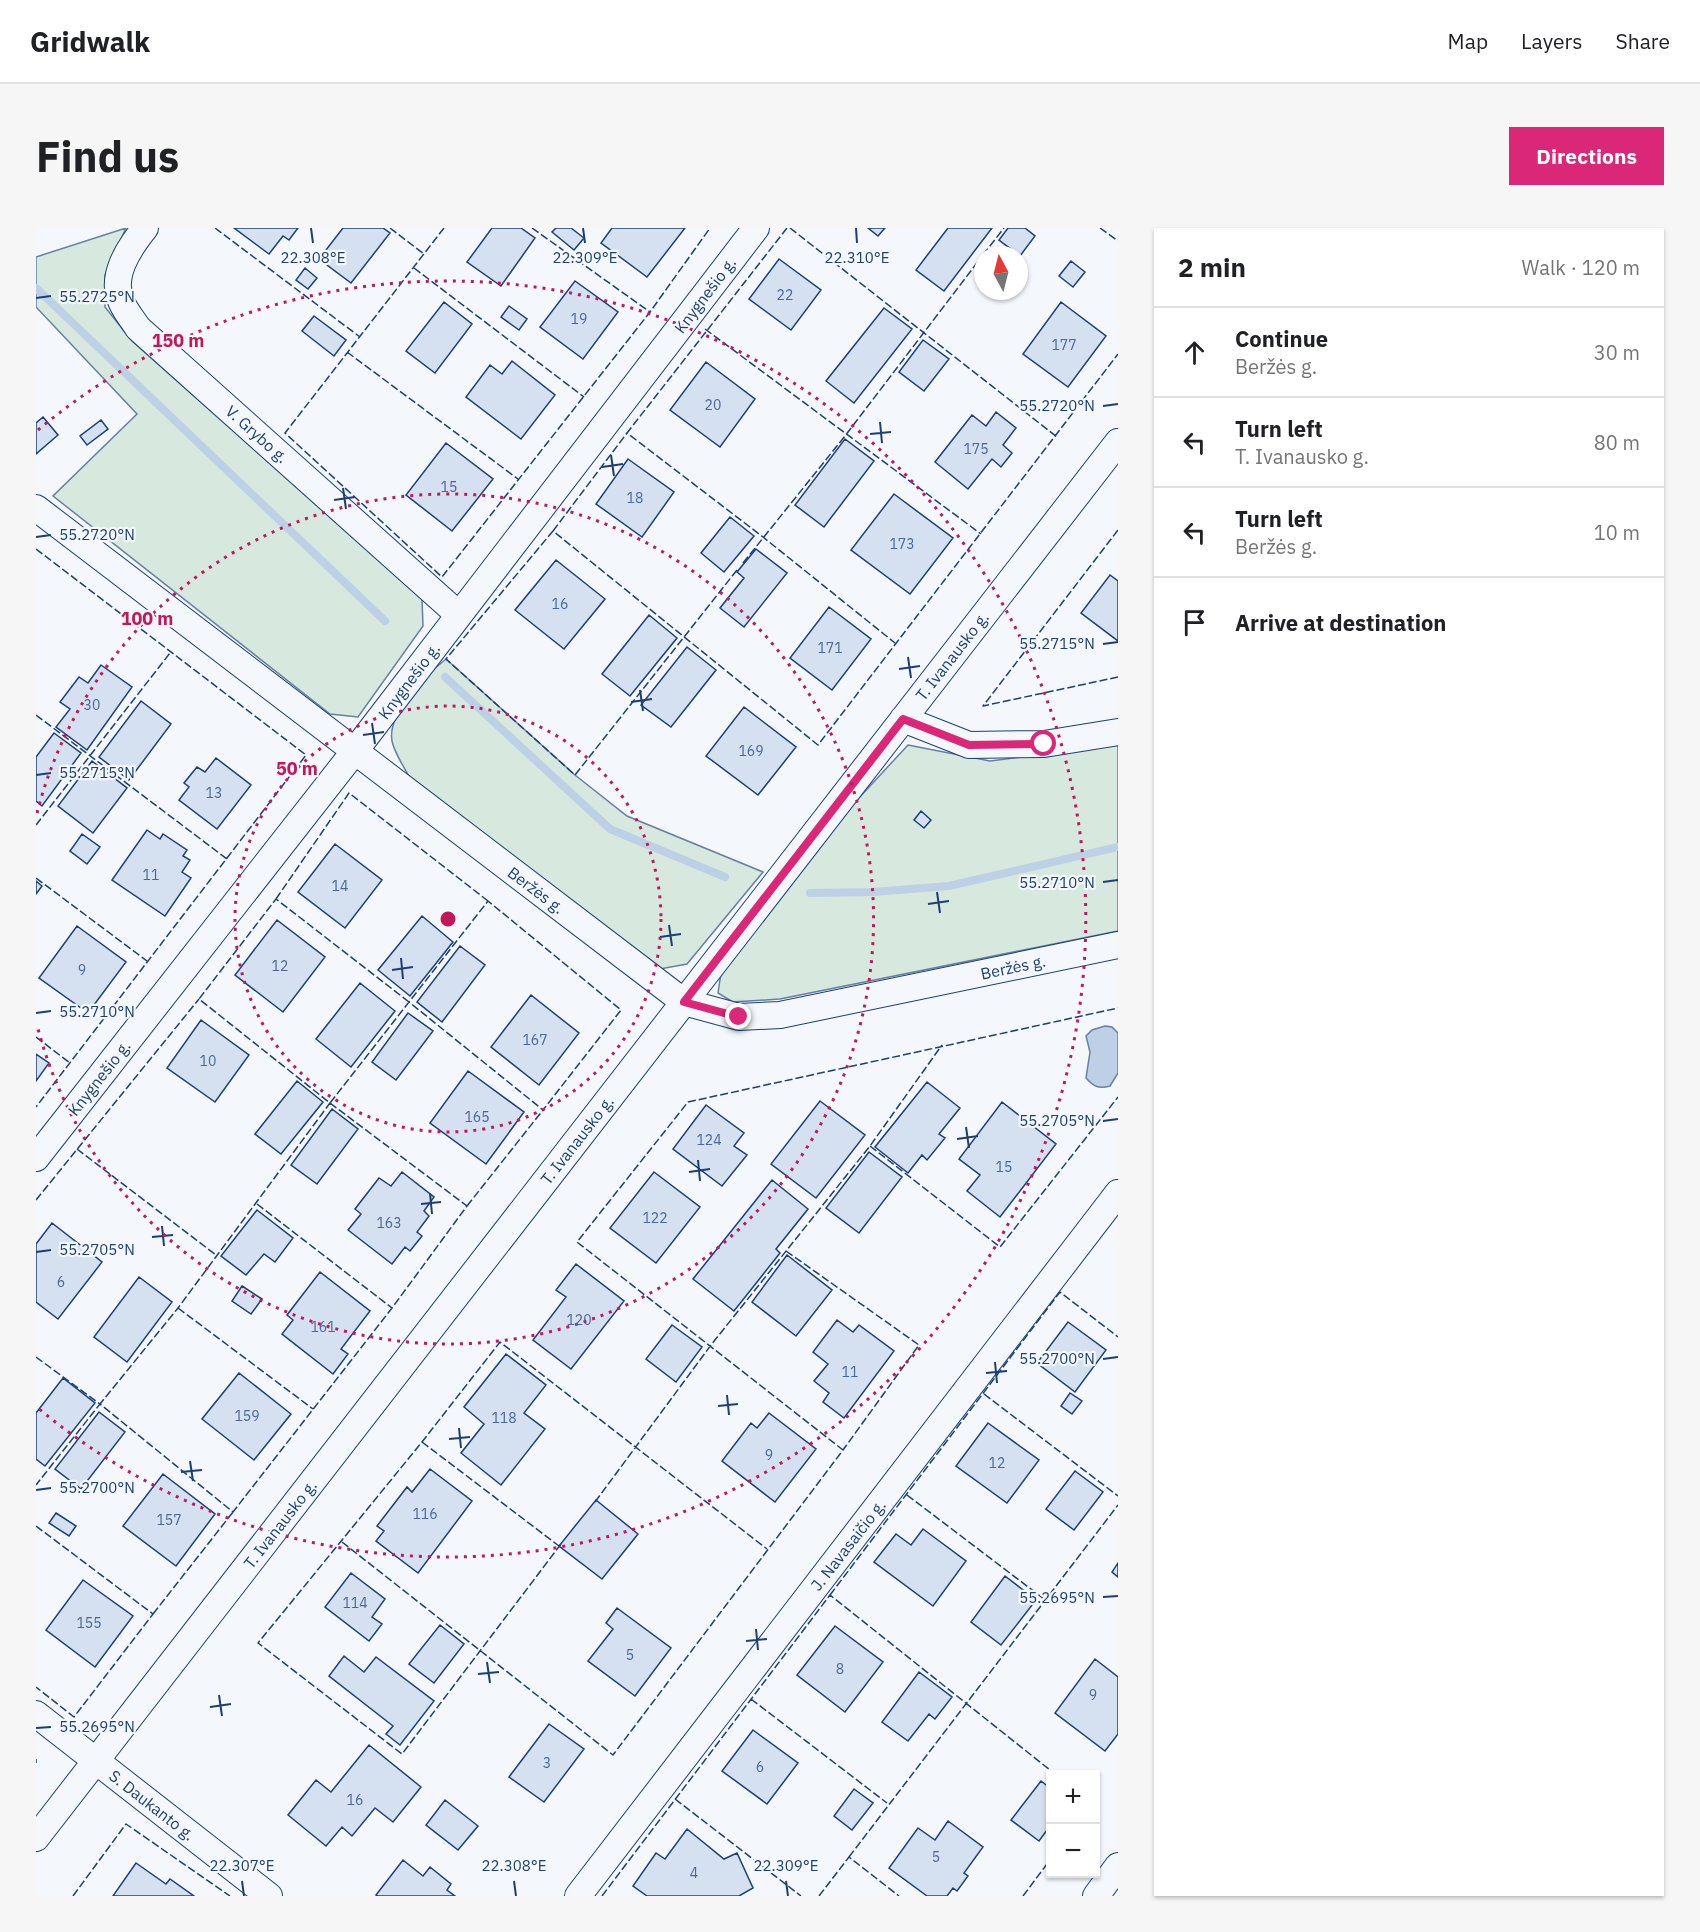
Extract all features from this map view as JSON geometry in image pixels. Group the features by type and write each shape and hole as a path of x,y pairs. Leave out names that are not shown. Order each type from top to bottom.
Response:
{"street":[{"name":"V. Grybo g.","path":"144,228 132,245 119,272 120,302 138,328 459,615"},
{"name":"Knygnešio g.","path":"36,1158 354,752 756,228"},
{"name":"T. Ivanausko g.","path":"36,1838 1118,441"},
{"name":"Beržės g.","path":"36,508 684,1002 739,1017 780,1015 1118,945"},
{"path":"903,719 969,745 1044,744 1118,732"},
{"name":"J. Navasaičio g.","path":"578,1896 1118,1193"},
{"name":"S. Daukanto g.","path":"36,1714 269,1896"},
{"path":"1095,1896 1118,1866"}],"shaded area":[{"path":"126,228 105,275 105,307 132,341 422,599 423,626 358,717 330,714 53,496 137,414 36,307 36,257"},
{"path":"446,659 575,775 627,816 763,872 687,964 660,969 408,775 392,741 392,730 402,707 410,696"},
{"path":"908,745 990,761 1118,745 1118,931 780,999 733,1002 718,993 721,973 845,813"}],"water":[{"path":"1105,1026 1112,1027 1118,1033 1118,1073 1110,1086 1100,1087 1086,1078 1090,1052 1086,1036 1092,1030"}],"building":[{"path":"234,228 298,228 289,240 283,236 269,254"},
{"path":"343,228 383,228 390,233 351,283 319,259"},
{"path":"492,228 521,228 535,238 501,286 467,262"},
{"path":"556,228 571,228 584,238 574,250 552,232"},
{"path":"612,228 685,228 647,277 601,243"},
{"path":"868,228 885,228 878,236"},
{"path":"948,228 992,228 978,246 974,246 974,252 944,291 916,270"},
{"path":"1008,228 1025,228 1035,236 1028,246 1007,246 999,240"},
{"path":"779,259 821,290 791,330 749,299"},
{"path":"1071,261 1085,272 1073,287 1059,276"},
{"path":"305,268 317,278 308,289 296,280"},
{"path":"575,281 618,312 583,359 540,327"},
{"path":"444,302 472,324 435,373 406,351"},
{"path":"1061,302 1106,336 1068,387 1023,354"},
{"path":"509,306 527,319 519,330 501,317"},
{"path":"884,308 912,329 854,403 826,381"},
{"path":"314,316 346,340 334,356 302,331"},
{"path":"923,340 949,359 924,391 899,372"},
{"path":"512,361 555,395 521,439 466,397 490,365 502,374"},
{"path":"706,362 755,399 720,447 670,410"},
{"path":"996,412 1016,428 1003,445 1012,453 1001,467 992,459 968,489 935,462 972,415 986,426"},
{"path":"43,417 58,435 36,454 36,423"},
{"path":"101,420 108,429 87,445 80,436"},
{"path":"845,439 874,461 824,527 795,505"},
{"path":"446,443 493,479 452,531 406,495"},
{"path":"628,459 674,492 642,537 596,504"},
{"path":"894,494 953,538 910,594 851,550"},
{"path":"730,517 754,536 724,572 701,553"},
{"path":"756,549 787,573 744,627 720,608 744,578 737,572"},
{"path":"556,560 605,599 564,649 515,610"},
{"path":"1110,575 1118,581 1118,641 1081,613"},
{"path":"829,607 871,639 832,690 790,658"},
{"path":"649,615 677,638 630,696 602,674"},
{"path":"687,647 716,670 671,727 641,705"},
{"path":"101,665 132,687 87,750 56,727 70,709 60,702 79,677 88,683"},
{"path":"141,701 171,724 129,780 99,757"},
{"path":"744,707 796,747 758,795 706,756"},
{"path":"54,733 81,753 42,806 36,801 36,757"},
{"path":"216,758 251,785 217,829 179,800 189,787 184,783 197,767 205,772"},
{"path":"92,761 127,788 93,833 58,806"},
{"path":"921,811 931,820 924,828 914,820"},
{"path":"147,830 160,839 163,834 187,850 183,856 190,860 182,872 191,878 165,916 112,880"},
{"path":"82,834 100,847 87,864 70,851"},
{"path":"335,844 382,880 345,928 298,892"},
{"path":"36,881 42,886 36,894"},
{"path":"422,916 453,942 410,996 378,970"},
{"path":"277,920 325,957 283,1012 235,975"},
{"path":"77,926 126,962 88,1013 39,978"},
{"path":"460,946 485,965 442,1022 417,1002"},
{"path":"360,983 395,1011 351,1067 316,1039"},
{"path":"531,995 579,1033 539,1085 491,1047"},
{"path":"408,1013 433,1031 396,1080 372,1062"},
{"path":"201,1020 249,1055 215,1102 167,1068"},
{"path":"36,1054 49,1063 36,1081"},
{"path":"468,1071 524,1112 486,1164 430,1123"},
{"path":"297,1081 323,1102 281,1154 255,1134"},
{"path":"927,1082 960,1108 939,1134 945,1138 927,1160 922,1155 908,1173 875,1147"},
{"path":"820,1101 865,1135 816,1198 771,1164"},
{"path":"1002,1102 1056,1144 1000,1217 967,1191 980,1175 959,1159"},
{"path":"706,1105 744,1133 734,1146 747,1155 722,1186 673,1149"},
{"path":"332,1109 358,1129 317,1184 291,1165"},
{"path":"869,1152 902,1177 859,1233 826,1208"},
{"path":"402,1172 434,1197 424,1211 429,1216 417,1232 422,1236 410,1251 405,1247 392,1264 348,1230 361,1214 355,1209 379,1178 391,1186"},
{"path":"654,1172 700,1207 656,1263 610,1228"},
{"path":"772,1180 808,1209 776,1249 780,1253 734,1311 693,1279"},
{"path":"257,1210 293,1238 275,1262 264,1254 246,1275 221,1256"},
{"path":"52,1223 102,1262 58,1319 36,1302 36,1244"},
{"path":"787,1255 832,1290 796,1336 752,1302"},
{"path":"576,1264 624,1301 571,1369 533,1340 566,1297 556,1290"},
{"path":"320,1272 370,1311 341,1349 348,1354 333,1374 282,1334 293,1320 287,1315"},
{"path":"139,1277 172,1302 127,1362 94,1337"},
{"path":"242,1286 262,1299 251,1314 232,1301"},
{"path":"837,1320 853,1332 859,1325 894,1351 844,1418 823,1402 829,1393 814,1381 828,1364 813,1352"},
{"path":"1068,1322 1106,1350 1075,1392 1037,1363"},
{"path":"672,1325 702,1347 676,1382 646,1359"},
{"path":"506,1354 546,1385 524,1413 545,1429 501,1485 461,1453 484,1424 464,1407"},
{"path":"239,1373 291,1414 254,1460 202,1419"},
{"path":"63,1378 95,1403 45,1466 36,1459 36,1413"},
{"path":"1070,1393 1082,1401 1072,1414 1061,1406"},
{"path":"99,1412 125,1432 81,1489 55,1469"},
{"path":"769,1413 816,1449 775,1502 722,1461 751,1423 757,1428"},
{"path":"988,1423 1039,1460 1007,1503 956,1466"},
{"path":"430,1469 472,1501 418,1573 376,1541 384,1531 377,1526 407,1487 412,1492"},
{"path":"1075,1471 1103,1492 1074,1530 1046,1509"},
{"path":"163,1474 215,1514 176,1566 123,1526"},
{"path":"596,1500 638,1534 602,1579 559,1546"},
{"path":"56,1513 76,1526 69,1536 49,1523"},
{"path":"923,1529 966,1561 933,1606 874,1562 896,1534 911,1545"},
{"path":"1118,1563 1118,1577 1112,1572"},
{"path":"351,1573 385,1599 372,1617 382,1624 369,1641 325,1607"},
{"path":"1005,1576 1036,1600 1001,1645 971,1622"},
{"path":"83,1580 133,1616 95,1667 46,1630"},
{"path":"617,1608 671,1648 635,1696 588,1661 613,1629 606,1623"},
{"path":"440,1625 464,1644 434,1683 409,1664"},
{"path":"835,1626 883,1662 845,1712 797,1675"},
{"path":"344,1656 364,1672 376,1657 434,1701 400,1745 386,1734 393,1726 329,1676"},
{"path":"1095,1659 1118,1677 1118,1734 1105,1751 1055,1713"},
{"path":"919,1672 952,1697 935,1719 929,1714 908,1741 882,1722"},
{"path":"549,1724 584,1749 544,1802 509,1777"},
{"path":"753,1730 798,1763 767,1804 722,1771"},
{"path":"369,1745 421,1787 393,1822 375,1808 352,1836 342,1827 326,1846 288,1815 316,1780 331,1792"},
{"path":"1041,1781 1046,1785 1046,1831 1039,1841 1011,1820"},
{"path":"854,1789 873,1803 852,1830 834,1816"},
{"path":"445,1800 478,1826 458,1850 426,1825"},
{"path":"948,1821 983,1847 964,1873 968,1876 957,1891 953,1888 947,1896 927,1896 889,1868 918,1828 935,1840"},
{"path":"687,1829 724,1859 737,1853 753,1888 739,1896 647,1896 633,1886 656,1853 665,1859"},
{"path":"403,1860 423,1876 430,1867 451,1884 447,1890 455,1896 376,1895"},
{"path":"136,1863 166,1884 170,1879 194,1896 113,1896"}],"waterway":[{"path":"36,288 385,621"},
{"path":"445,677 610,829 725,877"},
{"path":"810,893 873,892 949,886 1118,847"}],"fence":[{"path":"215,228 360,337"},
{"path":"390,228 424,254"},
{"path":"444,228 285,433 442,577 650,312 710,228"},
{"path":"532,228 650,312"},
{"path":"787,228 627,433 763,537 895,643"},
{"path":"790,228 1057,437"},
{"path":"990,246 1004,228"},
{"path":"1100,228 1118,241"},
{"path":"743,563 845,436 974,267"},
{"path":"414,268 584,397"},
{"path":"705,329 981,534"},
{"path":"347,352 518,479"},
{"path":"737,570 575,775 446,659 553,531 818,745 1118,354"},
{"path":"553,531 627,433"},
{"path":"1118,530 983,706 1118,677"},
{"path":"36,549 306,755 36,1107"},
{"path":"36,825 170,653"},
{"path":"36,715 227,859"},
{"path":"276,899 349,793 488,901"},
{"path":"36,878 147,961"},
{"path":"409,1002 276,899 199,999 330,1103 488,901 621,1010 543,1110 409,1002"},
{"path":"36,1200 199,999"},
{"path":"342,1542 613,1755 843,1450 577,1242 688,1102 1118,1008"},
{"path":"36,1037 70,1063"},
{"path":"595,1502 711,1345 870,1146 942,1045"},
{"path":"870,1146 1000,1247 1118,1097"},
{"path":"330,1103 467,1206 392,1308 233,1512 100,1404 178,1308 330,1103"},
{"path":"467,1206 543,1110"},
{"path":"77,1149 216,1255"},
{"path":"257,1204 392,1308"},
{"path":"786,1251 919,1345 843,1450"},
{"path":"830,1595 1060,1292 1118,1337"},
{"path":"178,1308 313,1409"},
{"path":"561,1544 402,1754 258,1643 422,1442 500,1342 767,1549"},
{"path":"36,1357 100,1404 36,1485"},
{"path":"984,1394 1118,1496"},
{"path":"422,1442 559,1546"},
{"path":"907,1495 1044,1599"},
{"path":"849,1857 1118,1505"},
{"path":"153,1614 233,1512"},
{"path":"36,1526 153,1614 74,1717 36,1687"},
{"path":"602,1896 830,1595 1050,1770"},
{"path":"751,1699 887,1803"},
{"path":"675,1799 801,1896"},
{"path":"73,1896 126,1824 230,1896"},
{"path":"819,1896 849,1857 899,1896"},
{"path":"1023,1896 1046,1865"}],"route":[{"path":"739,1017 684,1002 903,719 969,745 1044,744"}]}
